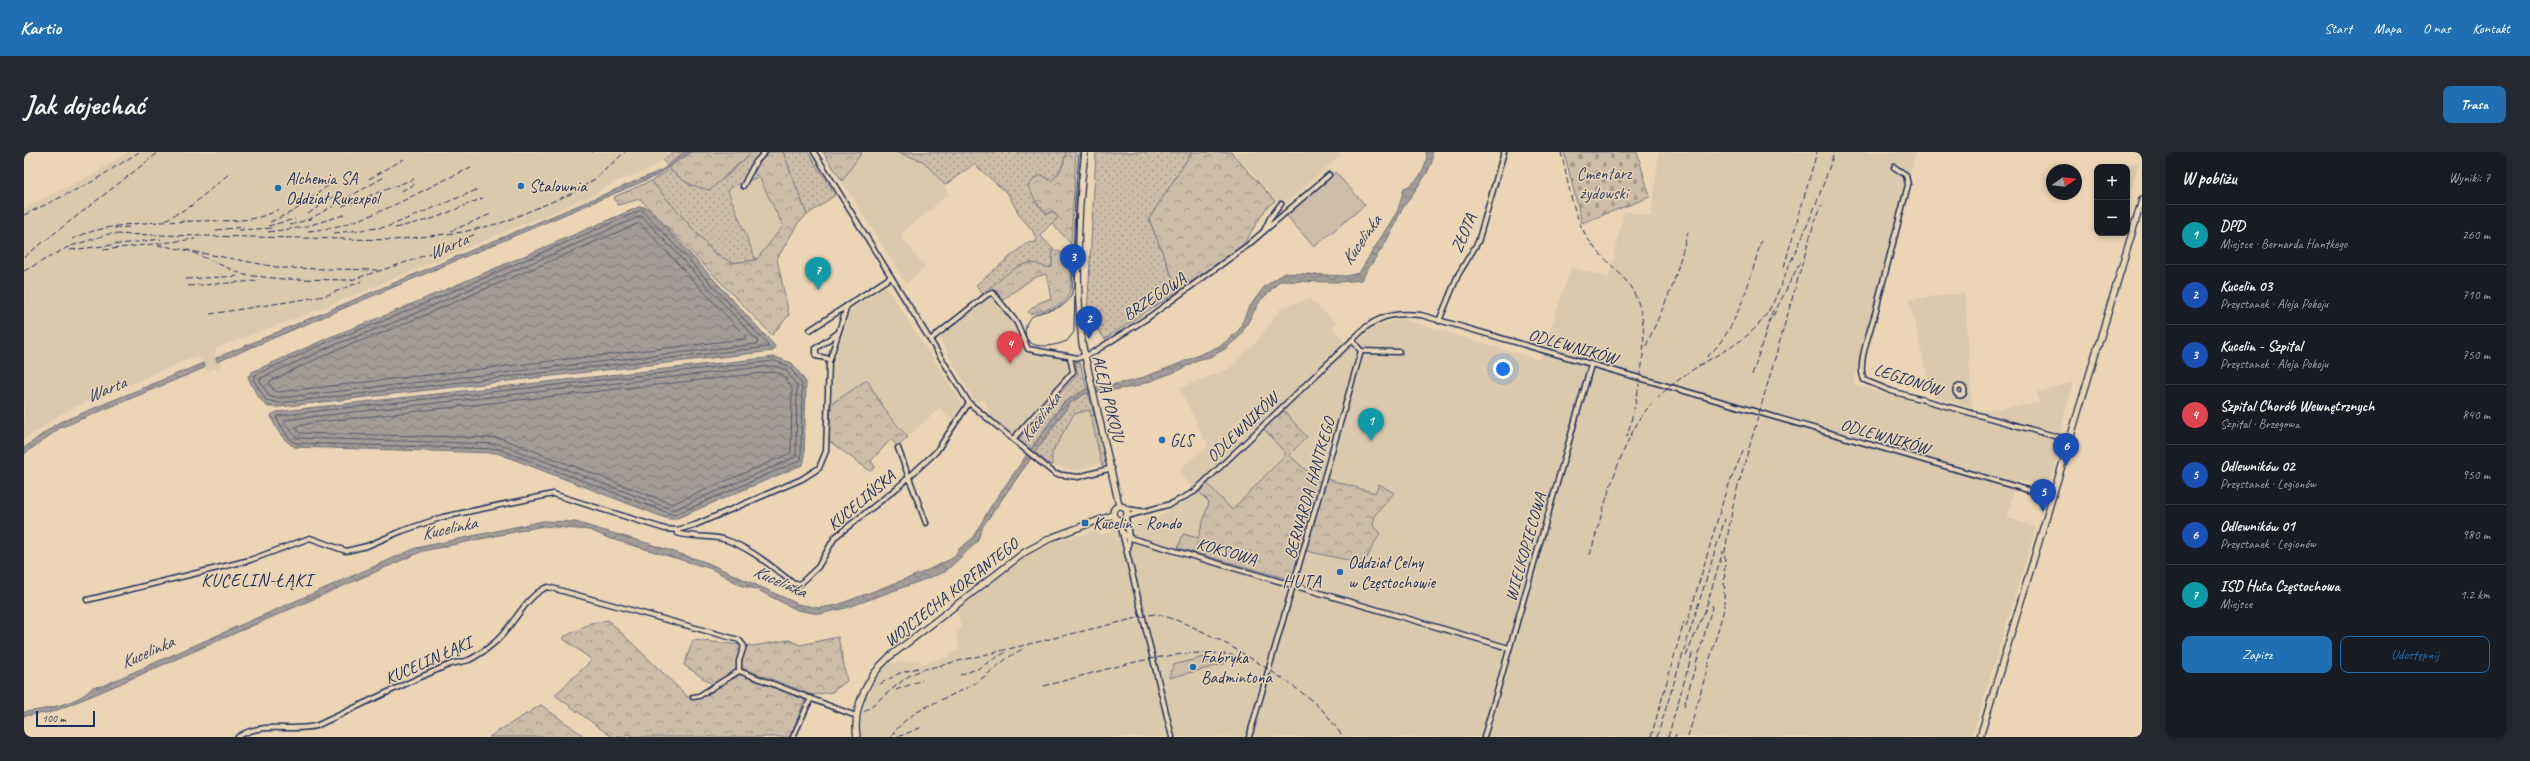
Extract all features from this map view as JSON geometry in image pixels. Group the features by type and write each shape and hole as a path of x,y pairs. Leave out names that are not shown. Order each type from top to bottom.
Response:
{"street":[{"path":"744,186 755,163 765,152"},
{"path":"814,152 969,403 1055,474 1065,477 1078,476 1112,468"},
{"name":"ALEJA POKOJU","path":"1085,152 1080,210 1079,309 1084,356 1112,468 1119,505"},
{"name":"ZŁOTA","path":"1439,321 1458,275 1478,242 1504,152"},
{"name":"LEGIONÓW","path":"1894,166 1906,175 1908,185 1879,296 1877,309 1862,361 1861,372 1864,380 1891,391 2069,440"},
{"name":"BRZEGOWA","path":"930,340 988,294 993,293 1017,323 1028,349 1078,358 1092,353 1149,317 1248,245 1329,174"},
{"path":"1980,737 2142,200"},
{"name":"BRZEGOWA","path":"1264,231 1270,218 1281,204"},
{"path":"810,330 891,277"},
{"path":"677,530 695,525 802,479 819,468 826,451 830,359 848,306"},
{"name":"ODLEWNIKÓW","path":"1126,517 1148,512 1171,504 1194,492 1352,340 1374,321 1390,314 1421,315 2052,497"},
{"path":"830,359 816,356 816,348 838,332"},
{"path":"1352,340 1361,351 1399,352"},
{"name":"BERNARDA HANTKEGO","path":"1250,737 1361,351"},
{"path":"1014,439 1073,372 1070,357"},
{"name":"WIELKOPIECOWA","path":"1484,737 1591,365"},
{"name":"KUCELIŃSKA","path":"87,600 250,560 310,538 346,551 367,546 402,531 444,517 553,494 666,529 677,530 677,533 687,536 722,539 740,546 763,560 794,584 800,584 818,567 835,537 910,477 936,452 969,403"},
{"path":"898,448 926,523"},
{"path":"1128,551 1129,537 1126,517 1127,509 1119,505 1114,509 1113,515 1119,520 1123,532 1172,737"},
{"name":"ODLEWNIKÓW","path":"1127,509 1148,512"},
{"name":"WOJCIECHA KORFANTEGO","path":"857,737 856,716 864,692 874,674 884,662 905,644 1029,549 1053,537 1113,515"},
{"path":"1119,520 1126,517"},
{"name":"KOKSOWA","path":"1123,532 1129,537 1509,648"},
{"name":"KUCELIN ŁĄKI","path":"238,737 255,728 304,729 316,726 453,663 470,660 502,636 533,598 543,589 548,587 739,640 744,646 739,662 740,671"},
{"path":"692,697 699,696 740,671 856,716"},
{"path":"793,737 811,698"}],"shaded area":[{"path":"128,152 674,152 646,171 612,183 594,195 313,312 216,348 215,355 221,363 219,367 207,372 202,361 196,356 64,412 24,440 24,208 94,174"},
{"path":"862,152 896,152 923,161 945,185 949,194 900,235 925,267 906,284 842,181"},
{"path":"1234,152 1339,152 1341,155 1282,207"},
{"path":"1659,152 1916,152 1853,385 2059,440 2061,446 2050,482 2038,485 2016,480 2007,518 2036,527 1972,737 862,737 860,724 864,705 875,679 886,664 919,659 921,664 948,657 948,654 959,651 956,632 962,628 956,609 1022,559 1057,541 1097,531 1100,535 1112,532 1112,529 1163,514 1195,495 1180,469 1208,446 1179,388 1228,369 1257,341 1282,307 1309,299 1337,323 1332,328 1345,342 1376,325 1402,319 1540,360 1571,267 1609,278 1624,211 1651,217"},
{"path":"2139,161 2130,195 2130,164 2127,164"},
{"path":"759,177 783,226 756,260 728,191 735,185"},
{"path":"886,286 962,404 952,420 939,408 908,437 889,416 868,381 831,404 833,366 849,312"},
{"path":"1965,293 1972,407 1932,396 1909,300"},
{"path":"993,296 1016,324 1026,351 1065,358 1069,375 1029,419 1014,433 989,417 985,400 975,402 938,336 988,297"},
{"path":"2074,382 2060,433 1984,412 1984,410 2039,403 2037,392"},
{"path":"1089,410 1101,463 1076,470 1052,466 1052,453 1074,414"}],"green space":[{"path":"674,152 752,152 710,190 689,183 673,172 663,160"},
{"path":"752,152 768,152 763,157 754,173 759,177 735,185 728,191 756,260 732,263 713,252 651,181 670,170 691,186 724,179"},
{"path":"768,152 783,152 807,215 798,223 777,259 789,315 772,335 640,199 618,205 614,197 651,181 713,252 732,263 756,260 783,226 759,177 754,173 763,157"},
{"path":"783,152 808,152 835,195 807,215"},
{"path":"823,152 862,152 842,181"},
{"path":"896,152 1066,152 1061,168 1051,181 1042,175 1036,202 1047,214 1053,211 1058,217 1040,235 1053,249 1052,267 1045,269 1033,263 989,289 983,295 976,285 1027,243 1037,242 1033,231 1020,216 1008,194 974,164 945,185 923,161"},
{"path":"1066,152 1076,152 1071,244 1052,223 1058,217 1053,211 1047,214 1036,202 1028,186 1036,177 1042,175 1051,181 1062,168"},
{"path":"1096,152 1192,152 1149,219 1178,291 1105,339 1087,316"},
{"path":"1192,152 1231,152 1275,201 1267,207 1243,245 1178,291 1149,219"},
{"name":"Cmentarz żydowski","path":"1564,152 1637,152 1650,197 1582,223"},
{"path":"1335,172 1365,205 1314,247 1286,215"},
{"path":"1053,249 1070,256 1070,289 1065,300 1061,304 1030,314 1028,312 1039,303 1051,298 1046,274 1033,278 1001,301 989,289 1019,266 1034,263 1046,267 1052,267"},
{"path":"1075,362 1080,363 1094,415 1091,416 1089,410 1074,414 1052,453 1052,466 1018,439 1078,374"},
{"path":"867,380 889,416 908,437 898,447 891,439 871,461 875,467 870,471 829,441 831,404"},
{"path":"1283,410 1307,437 1289,455 1324,486 1327,479 1375,493 1379,484 1394,493 1375,515 1373,526 1380,534 1362,567 1351,566 1352,561 1302,550 1292,580 1178,548 1183,534 1198,538 1209,502 1199,492 1207,483 1232,510 1286,454 1263,428"},
{"path":"1095,415 1106,460 1102,466 1091,416"},
{"path":"608,620 689,698 737,677 739,671 806,697 790,737 636,737 627,734 624,737 612,737 555,695 592,660 562,638 591,623"},
{"path":"838,637 847,681 832,692 812,695 743,668 712,684 684,665 693,640 753,646 789,640 800,645"},
{"name":"Fabryka Badmintona","path":"1204,657 1205,662 1222,658 1224,664 1169,678 1171,670 1174,669 1173,665"},
{"path":"541,705 585,737 489,737"}],"water":[{"path":"684,152 691,152 658,175 217,362 216,358 662,170"},
{"path":"1426,152 1432,152 1432,162 1427,173 1401,211 1386,242 1361,280 1340,282 1280,281 1260,301 1240,336 1225,349 1210,357 1197,360 1180,370 1134,387 1085,394 1071,402 983,526 977,542 945,572 846,608 820,614 797,610 756,589 742,586 712,569 608,538 590,530 543,526 423,551 101,692 52,712 24,716 24,712 41,710 71,701 87,693 93,687 102,686 416,548 543,521 575,522 650,544 708,563 798,604 819,608 837,605 919,574 953,558 959,549 972,539 991,506 1063,403 1086,389 1133,381 1176,365 1222,345 1239,330 1248,309 1264,287 1284,273 1346,276 1359,273 1398,210 1404,188 1409,186 1418,178 1424,168 1426,163"},
{"path":"641,206 649,209 774,345 775,349 773,351 279,407 269,407 266,405 259,398 251,384 248,376 252,372 330,337 386,315"},
{"path":"775,357 792,363 806,382 804,462 802,465 675,519 668,519 497,453 295,447 287,442 280,434 271,415 277,412 308,408"},
{"path":"203,363 205,365 204,368 60,428 24,454 24,448 56,424"}],"tram line":[{"path":"1079,152 1075,199 1072,293 1063,305 1038,314 1027,322 1025,332 1027,339 1031,343 1037,345 1052,345 1067,341 1074,332 1077,199 1081,152"}],"railway":[{"path":"24,215 90,183 139,152"},
{"path":"24,257 159,152"},
{"path":"24,271 68,247 109,234 394,240 463,232 501,223 573,193 595,179 625,152"},
{"path":"1561,152 1574,208 1588,239 1623,277 1635,294 1639,305 1644,336 1643,353 1635,406 1627,437"},
{"path":"1784,267 1817,152"},
{"path":"1590,555 1606,499 1620,459 1637,424 1651,404 1665,391 1695,368 1737,343 1755,328 1767,314 1774,302 1819,197 1834,152"},
{"path":"369,179 404,159"},
{"path":"308,231 330,228 371,215 471,168"},
{"path":"165,220 191,206 231,172"},
{"path":"290,225 310,219 386,176"},
{"path":"342,206 414,179"},
{"path":"401,191 415,184"},
{"path":"270,222 294,211 329,185"},
{"path":"334,233 387,227 479,189"},
{"path":"308,214 336,195"},
{"path":"395,228 435,218 483,198"},
{"path":"1688,737 1724,609 1725,551 1734,500 1814,223 1822,205"},
{"path":"72,239 86,233 117,226 165,222 249,219 269,214 279,209"},
{"path":"268,232 304,227 347,214"},
{"path":"451,231 491,214"},
{"path":"268,226 295,219"},
{"path":"114,228 130,227"},
{"path":"216,230 244,227"},
{"path":"238,230 274,228"},
{"path":"1646,346 1673,285 1688,232"},
{"path":"185,249 244,275 283,279 351,280 413,260 476,234"},
{"path":"70,250 161,239"},
{"path":"103,250 195,239"},
{"path":"1707,357 1718,346 1727,333 1742,303 1761,241"},
{"path":"158,245 282,268 377,270"},
{"path":"1773,316 1800,262"},
{"path":"186,279 240,276"},
{"path":"188,286 257,281"},
{"path":"210,314 325,296 362,281"},
{"path":"1752,375 1773,310"},
{"path":"1686,627 1725,494 1744,449"},
{"path":"1657,737 1725,519"},
{"path":"1686,656 1705,611 1723,551"},
{"path":"1684,706 1713,604"},
{"path":"864,712 907,677 921,670 1154,614 1171,618 1192,627 1239,651 1263,666 1304,694 1318,706 1343,737"},
{"path":"1651,737 1684,622"},
{"path":"891,737 898,727 917,712 972,685 1011,656 1025,648"},
{"path":"1668,737 1693,651"},
{"path":"960,675 977,669 1006,652"},
{"path":"1044,686 1116,667 1168,656 1194,653 1218,653 1240,657"},
{"path":"880,684 900,673 918,668"},
{"path":"896,690 922,680"},
{"path":"898,737 922,727"}],"place":[{"name":"Stalownia","path":"521,186"},
{"name":"Alchemia SA Oddział Rurexpol","path":"278,188"},
{"name":"Kucelin - Szpital","path":"1073,277"},
{"name":"ISD Huta Częstochowa","path":"818,290"},
{"name":"Kucelin 03","path":"1089,339"},
{"name":"Szpital Chorób Wewnętrznych","path":"1010,364"},
{"name":"GLS","path":"1162,440"},
{"name":"DPD","path":"1371,441"},
{"name":"Odlewników 01","path":"2066,466"},
{"name":"Odlewników 02","path":"2043,512"},
{"name":"Kucelin - Rondo","path":"1085,523"},
{"name":"Oddział Celny w Częstochowie","path":"1340,572"},
{"name":"Fabryka Badmintona","path":"1193,667"}],"district":[{"name":"KUCELIN-ŁĄKI","path":"257,580"},
{"name":"HUTA","path":"1302,581"}],"water label":[{"name":"Kucelinka","path":"1361,240"},
{"name":"Warta","path":"448,246"},
{"name":"Warta","path":"106,389"},
{"name":"Kucelinka","path":"1040,417"},
{"name":"Kucelinka","path":"449,528"},
{"name":"Kucelinka","path":"780,581"},
{"name":"Kucelinka","path":"147,652"}]}
